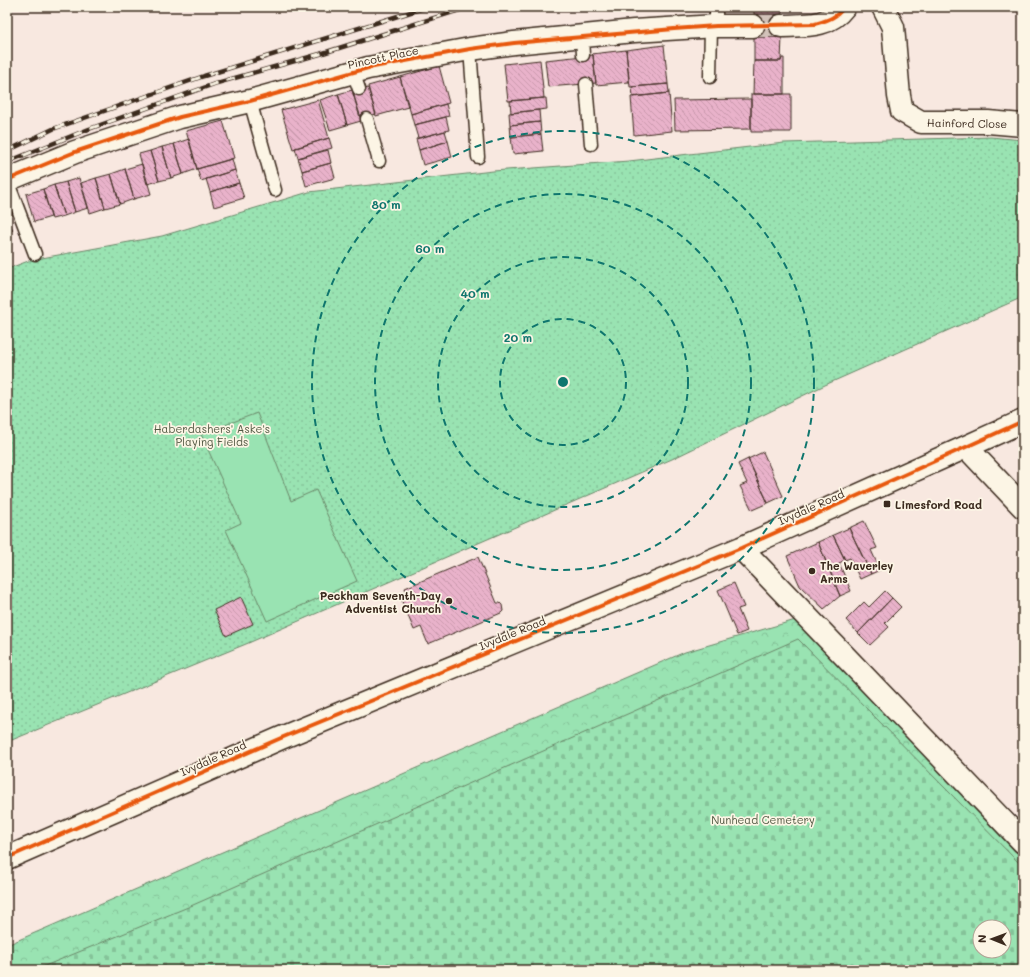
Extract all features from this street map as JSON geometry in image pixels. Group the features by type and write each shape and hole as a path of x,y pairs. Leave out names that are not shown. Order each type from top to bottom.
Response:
{"street":[{"path":"781,26 815,24 838,15 844,7"},
{"name":"Hainford Close","path":"882,7 893,27 899,96 902,111 921,122 988,122 1023,125"},
{"name":"Pincott Place","path":"7,180 75,152 180,117 250,100 356,80 368,68 470,49 514,43 583,46 634,31 715,20 754,26"},
{"name":"Ivydale Road","path":"7,858 281,738 740,548 966,448 1023,420"},
{"path":"966,448 1023,507"},
{"path":"740,548 1023,842"}],"lane":[{"path":"710,77 715,20"},
{"path":"470,49 478,157"},
{"path":"586,84 591,144"},
{"path":"250,100 275,190"},
{"path":"368,119 379,161"},
{"path":"7,180 35,254"}],"green space":[{"name":"Haberdashers' Aske's Playing Fields","path":"991,137 1023,140 1023,297 825,385 672,459 246,644 7,742 7,269 31,260 162,236 309,192 493,171 629,161 784,143"},
{"path":"257,413 291,501 316,490 357,581 267,621 226,530 241,523 201,434"},
{"name":"Nunhead Cemetery","path":"806,617 1023,851 1023,970 7,970 7,945 685,652"},
{"name":"Nunhead Cemetery","path":"798,639 1023,867 1023,970 35,970 193,905"}],"building":[{"path":"754,7 782,7 782,14 754,14"},
{"path":"754,14 782,14 782,37 754,37"},
{"path":"754,37 782,37 781,61 754,61"},
{"path":"664,45 668,84 630,87 626,50"},
{"path":"626,50 629,82 596,85 592,54"},
{"path":"593,55 596,83 548,87 545,60"},
{"path":"782,58 784,58 784,94 753,94 754,61 781,61"},
{"path":"540,60 544,98 508,101 504,64"},
{"path":"439,66 449,103 411,114 400,77"},
{"path":"400,77 408,107 376,116 368,86"},
{"path":"668,84 669,93 633,97 632,87"},
{"path":"368,88 376,114 361,118 353,93"},
{"path":"352,90 361,121 347,125 338,94"},
{"path":"669,93 672,131 634,135 631,97"},
{"path":"338,94 347,125 330,130 320,100"},
{"path":"751,94 791,94 791,132 751,132"},
{"path":"546,98 547,109 511,113 510,101"},
{"path":"751,99 751,129 675,130 674,100"},
{"path":"318,100 329,138 293,149 281,110"},
{"path":"446,104 449,116 414,125 411,114"},
{"path":"539,110 540,122 510,125 509,113"},
{"path":"446,117 449,130 418,138 414,125"},
{"path":"223,121 234,158 197,169 186,131"},
{"path":"540,122 541,134 511,137 510,125"},
{"path":"445,131 448,141 419,150 416,139"},
{"path":"541,134 543,151 513,154 511,137"},
{"path":"329,138 332,148 298,158 295,148"},
{"path":"189,139 197,169 183,174 174,144"},
{"path":"448,141 452,157 423,165 419,150"},
{"path":"174,144 183,174 171,178 162,147"},
{"path":"162,147 171,178 159,181 150,151"},
{"path":"328,150 331,163 302,171 298,158"},
{"path":"150,151 159,181 147,184 139,154"},
{"path":"232,159 235,170 201,181 197,169"},
{"path":"331,163 335,178 306,186 302,171"},
{"path":"142,164 151,194 134,199 125,169"},
{"path":"125,169 134,199 120,204 111,174"},
{"path":"235,170 239,183 210,192 206,179"},
{"path":"111,174 120,204 105,208 96,178"},
{"path":"79,178 88,208 75,212 66,182"},
{"path":"96,178 105,208 90,213 81,183"},
{"path":"66,182 75,212 64,216 54,185"},
{"path":"239,183 244,198 214,207 210,192"},
{"path":"54,185 64,216 52,219 43,189"},
{"path":"43,189 51,217 34,222 26,194"},
{"path":"7,218 13,230 7,233"},
{"path":"763,452 783,496 768,503 748,459"},
{"path":"748,459 768,503 752,510 740,486 747,483 738,464"},
{"path":"864,521 877,548 871,550 880,570 871,574 849,528"},
{"path":"849,528 871,574 860,579 850,558 845,560 833,535"},
{"path":"833,535 845,560 839,563 851,591 840,596 818,542"},
{"name":"The Waverley Arms","path":"818,542 840,596 824,609 800,586 787,556"},
{"name":"Peckham Seventh-Day Adventist Church","path":"478,557 497,603 502,605 503,611 428,644 421,627 414,630 401,599 408,596 405,588"},
{"path":"734,583 744,607 738,609 747,631 737,635 718,590"},
{"path":"885,591 892,598 858,633 846,620 864,602 869,607"},
{"path":"241,597 253,624 226,636 214,610"},
{"path":"892,598 901,607 885,623 889,627 870,645 858,633"}],"tunnel":[{"path":"753,26 781,26"}],"railway":[{"path":"7,151 53,129 204,76 427,7"},
{"path":"7,162 89,129 217,83 320,54 469,7"}],"cycle path":[{"path":"7,180 75,152 180,117 250,101 368,68 470,49 514,43 716,26 815,24 835,16 844,7"},
{"path":"7,858 281,738 741,548 1023,421"}],"place":[{"name":"Limesford Road","path":"887,504"},
{"name":"The Waverley Arms","path":"812,571"},
{"name":"Peckham Seventh-Day Adventist Church","path":"449,601"}]}
